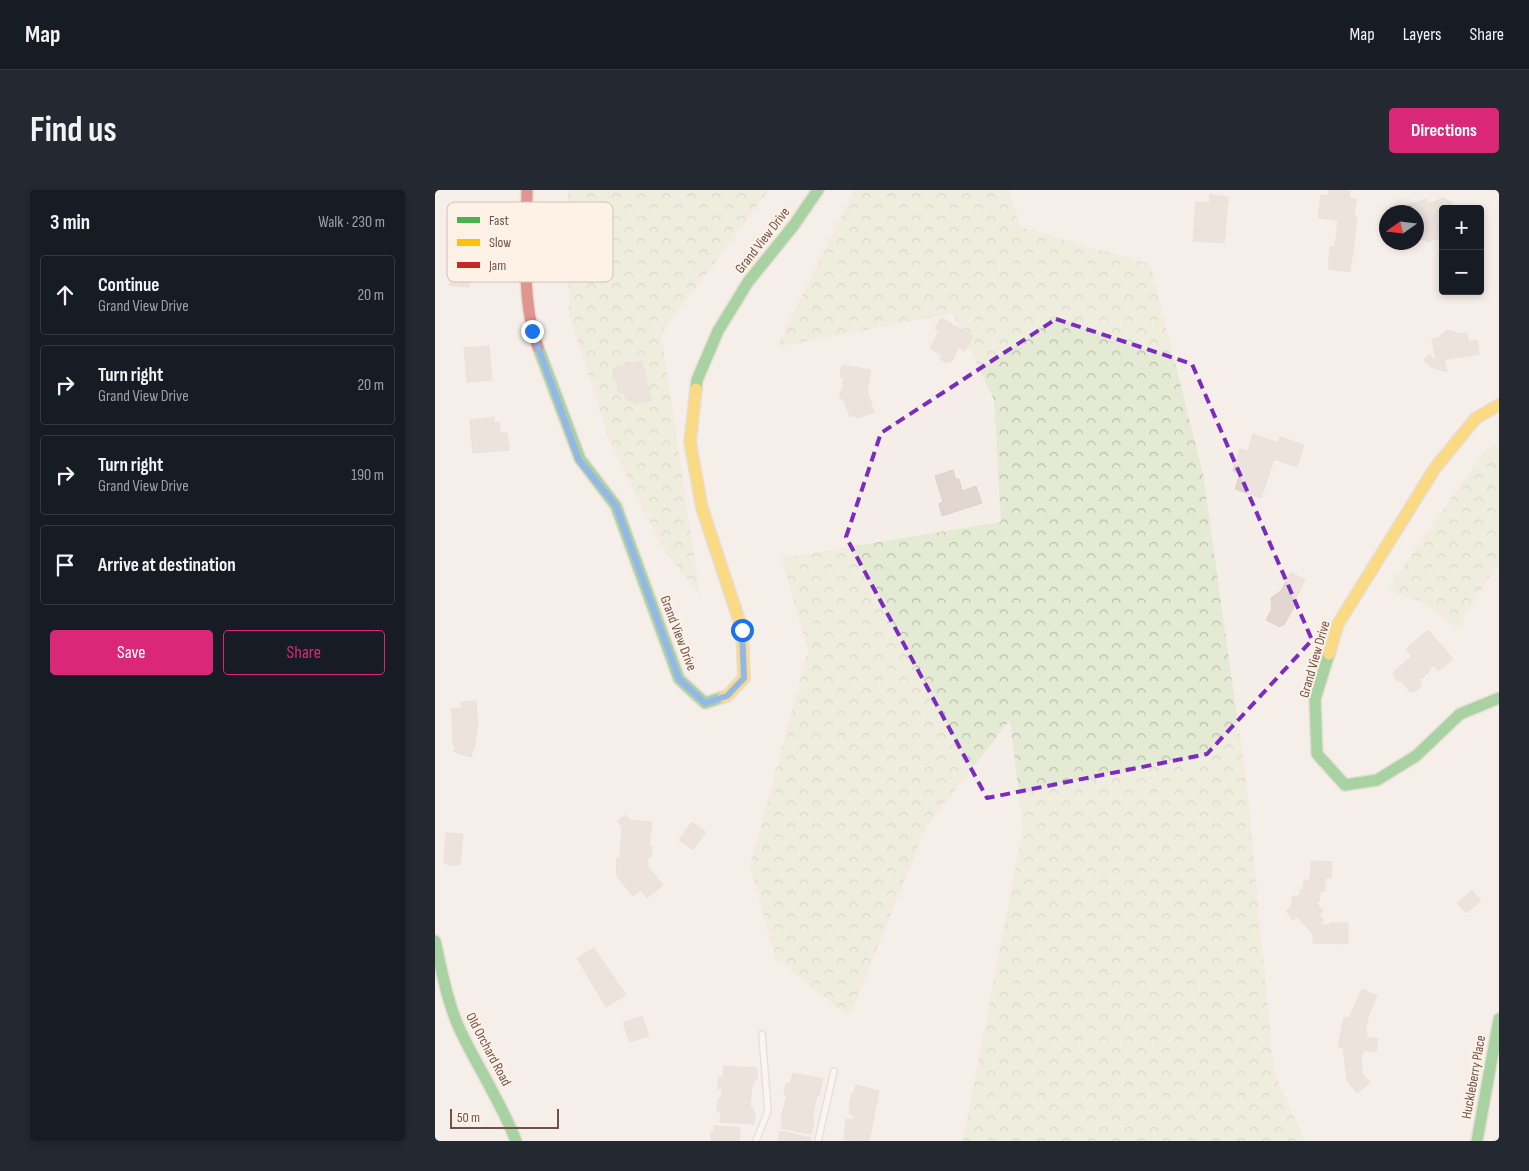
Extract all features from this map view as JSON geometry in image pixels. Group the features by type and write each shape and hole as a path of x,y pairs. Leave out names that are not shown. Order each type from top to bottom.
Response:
{"street":[{"name":"Grand View Drive","path":"527,282 532,331 579,460 616,506 679,679 705,703 727,696 744,678 742,630 702,508 690,442 697,380 718,331 748,282 794,225 818,190"},
{"name":"Grand View Drive","path":"1499,405 1476,418 1435,468 1383,548 1338,624 1315,698 1317,754 1345,785 1377,780 1416,756 1460,714 1499,698"},
{"name":"Old Orchard Road","path":"435,941 454,1016 507,1117 516,1141"},
{"name":"Huckleberry Place","path":"1477,1141 1499,1019"}],"lane":[{"path":"756,1141 768,1111 762,1034"},
{"path":"818,1141 834,1071"}],"highlighted area":[{"path":"1056,319 1192,364 1312,640 1207,754 987,798 846,537 881,433"}],"green space":[{"path":"568,190 769,190 661,334 700,596 662,546 610,442 569,314 569,282 613,282 613,202 568,202"},
{"path":"854,190 1009,190 1020,227 1150,264 1203,474 1247,787 1274,1073 1305,1141 963,1141 1023,828 1010,720 927,826 849,1017 775,957 750,866 808,651 782,558 1001,522 994,400 953,313 777,347"},
{"path":"1499,443 1499,570 1495,568 1457,628 1423,602 1387,590 1487,448"}],"building":[{"path":"1329,190 1350,191 1349,198 1356,199 1354,217 1357,218 1350,272 1328,269 1330,247 1335,247 1338,220 1318,218 1321,195 1328,196"},
{"path":"1210,195 1228,197 1224,243 1193,241 1196,202 1210,203"},
{"path":"1443,198 1453,205 1439,205 1439,238 1427,242 1426,238 1424,239 1424,205 1407,205 1426,199 1428,204"},
{"path":"449,282 469,282 469,287 449,285"},
{"path":"941,318 973,336 965,351 958,347 952,362 948,360 947,363 940,359 942,355 930,348 939,332 935,329"},
{"path":"1448,330 1457,334 1467,333 1468,342 1477,340 1479,354 1436,361 1432,339 1441,337"},
{"path":"489,346 492,380 467,382 464,348"},
{"path":"1429,355 1436,361 1444,360 1447,372 1431,367 1424,360"},
{"path":"642,361 651,400 635,404 634,400 629,401 625,398 624,392 619,393 613,368"},
{"path":"842,365 871,370 867,391 874,412 857,418 855,415 850,417 845,403 839,395 844,385 842,383 844,378 840,377"},
{"path":"494,417 494,423 499,422 500,433 507,433 509,450 473,453 470,420"},
{"path":"1253,434 1278,443 1280,437 1304,445 1297,467 1274,459 1261,498 1235,489 1240,474 1233,471 1240,449 1248,451"},
{"path":"953,470 956,480 959,479 962,491 976,486 982,503 942,516 939,504 943,502 935,476"},
{"path":"1291,572 1305,580 1294,602 1296,603 1284,625 1282,624 1280,627 1266,620 1272,609 1271,598 1281,591"},
{"path":"1428,630 1453,659 1439,671 1434,665 1421,679 1420,677 1418,679 1421,687 1414,692 1410,692 1401,681 1398,681 1393,673 1412,656 1406,649"},
{"path":"476,701 478,728 471,757 454,752 456,745 453,745 451,709 462,708 461,702"},
{"path":"625,815 630,820 652,822 649,846 652,846 651,857 648,857 648,867 663,885 647,898 641,890 633,896 617,876 616,859 620,857 622,827 617,821"},
{"path":"692,822 706,832 693,850 679,840"},
{"path":"446,833 463,834 460,865 447,865 447,863 444,863"},
{"path":"1311,861 1332,862 1331,878 1325,878 1325,891 1320,892 1320,900 1316,903 1323,911 1319,915 1324,920 1320,923 1322,925 1348,923 1348,944 1313,943 1313,934 1297,917 1293,920 1286,911 1292,905 1292,896 1300,896 1304,880 1310,880"},
{"path":"1472,890 1481,901 1466,913 1457,903"},
{"path":"594,948 626,995 606,1007 577,958"},
{"path":"1362,989 1377,996 1369,1014 1365,1031 1367,1032 1366,1037 1378,1039 1376,1052 1364,1050 1361,1059 1362,1073 1370,1083 1357,1093 1347,1080 1343,1048 1338,1047 1344,1017 1349,1018"},
{"path":"642,1016 649,1036 630,1042 623,1023"},
{"path":"724,1066 757,1068 757,1080 754,1080 754,1084 752,1084 750,1107 755,1112 754,1124 720,1122 721,1111 717,1111 718,1099 721,1099 722,1089 718,1089 719,1077 723,1077"},
{"path":"793,1073 823,1079 819,1096 817,1095 811,1134 781,1128 783,1117 781,1117 787,1096 784,1095 786,1083 790,1084"},
{"path":"856,1085 879,1091 869,1141 844,1140 846,1119 852,1120 854,1115 849,1114 851,1106 849,1106"},
{"path":"714,1126 740,1128 739,1141 711,1141 711,1132 714,1132"},
{"path":"780,1131 811,1138 810,1141 778,1141"}],"traffic: fast":[{"path":"696,389 697,380 718,331 748,282 794,225 818,190"},
{"path":"538,347 580,459 616,506 679,679 705,703 723,697"},
{"path":"1329,654 1315,699 1317,754 1345,785 1377,780 1416,756 1460,714 1499,698"},
{"path":"435,941 455,1019 516,1141"},
{"path":"1477,1141 1499,1019"}],"traffic: slow":[{"path":"696,389 690,442 702,508 742,629 744,678 727,696 723,697"},
{"path":"1329,654 1338,624 1435,468 1476,418 1499,405"}],"traffic: jam":[{"path":"527,190 527,202"},
{"path":"527,282 529,311 538,347"}],"route":[{"path":"532,331 569,428 579,460 616,506 679,679 705,703 727,696 744,678 742,630"}]}
